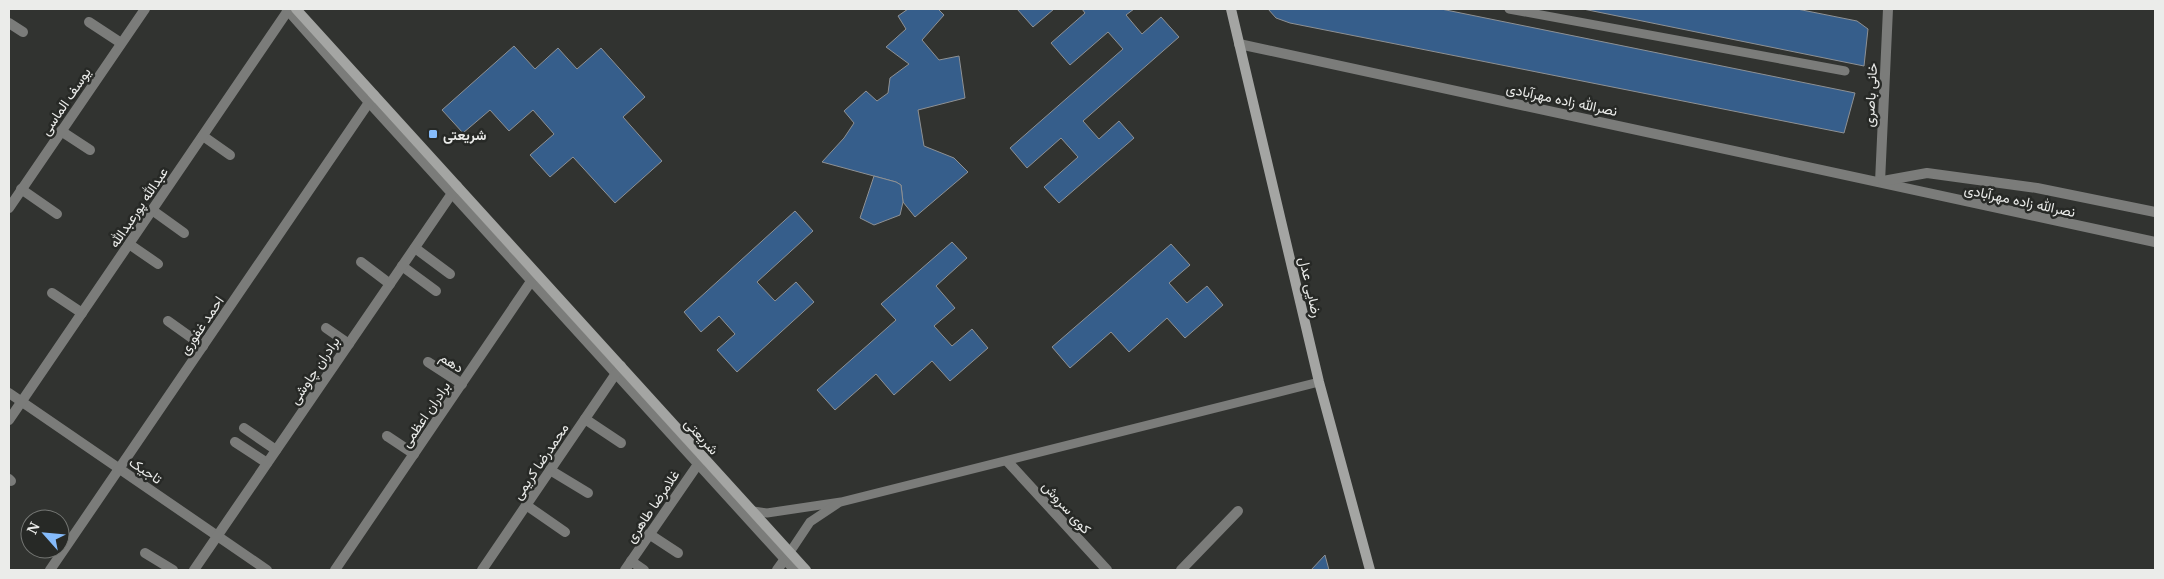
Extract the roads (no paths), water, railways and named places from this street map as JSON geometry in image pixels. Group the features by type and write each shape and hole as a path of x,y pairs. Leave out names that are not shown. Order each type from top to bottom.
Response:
{"main road":[{"name":"شریعتی","path":"290,9 700,460 753,511 787,556 806,570"},
{"name":"رضایی عدل","path":"1230,9 1320,382 1370,570"}],"street":[{"name":"یوسف الماسی","path":"9,208 144,9"},
{"name":"عبدالله پورعبدالله","path":"9,420 290,9"},
{"name":"خانی باصری","path":"1880,182 1888,9"},
{"path":"88,22 121,44"},
{"path":"9,23 23,32"},
{"name":"نصرالله زاده مهرآبادی","path":"1239,44 2155,242"},
{"name":"احمد غفوری","path":"50,570 371,99"},
{"path":"61,131 90,150"},
{"path":"203,136 230,156"},
{"name":"نصرالله زاده مهرآبادی","path":"1880,182 1927,173 2037,188 2155,212"},
{"path":"21,189 57,214"},
{"name":"برادران چاوشی","path":"194,570 455,190"},
{"path":"152,210 184,232"},
{"path":"129,244 158,264"},
{"path":"414,248 450,274"},
{"path":"361,262 390,284"},
{"path":"402,266 436,291"},
{"name":"برادران اعظمی","path":"335,570 534,277"},
{"path":"52,292 82,313"},
{"path":"168,321 203,346"},
{"path":"326,328 349,344"},
{"name":"دهم","path":"428,362 462,384"},
{"name":"محمدرضا کریمی","path":"482,570 618,370"},
{"name":"تاجیک","path":"9,393 267,570"},
{"path":"585,419 621,443"},
{"path":"244,428 276,450"},
{"path":"387,436 414,454"},
{"path":"234,442 267,463"},
{"name":"غلامرضا طاهری","path":"627,568 700,460"},
{"name":"کوی سروش","path":"1008,462 1107,570"},
{"path":"550,470 588,493"},
{"path":"526,505 565,532"},
{"path":"1181,570 1238,511"},
{"path":"650,534 678,553"},
{"path":"145,553 173,570"},
{"path":"777,570 787,556"},
{"path":"627,568 644,570"}],"lane":[{"path":"1509,9 1845,71"},
{"path":"753,511 767,513 841,502 1008,462 1320,382"},
{"path":"700,460 787,556 794,570"},
{"path":"787,556 810,522 841,502"}],"place":[{"name":"شریعتی","path":"433,134"}]}
